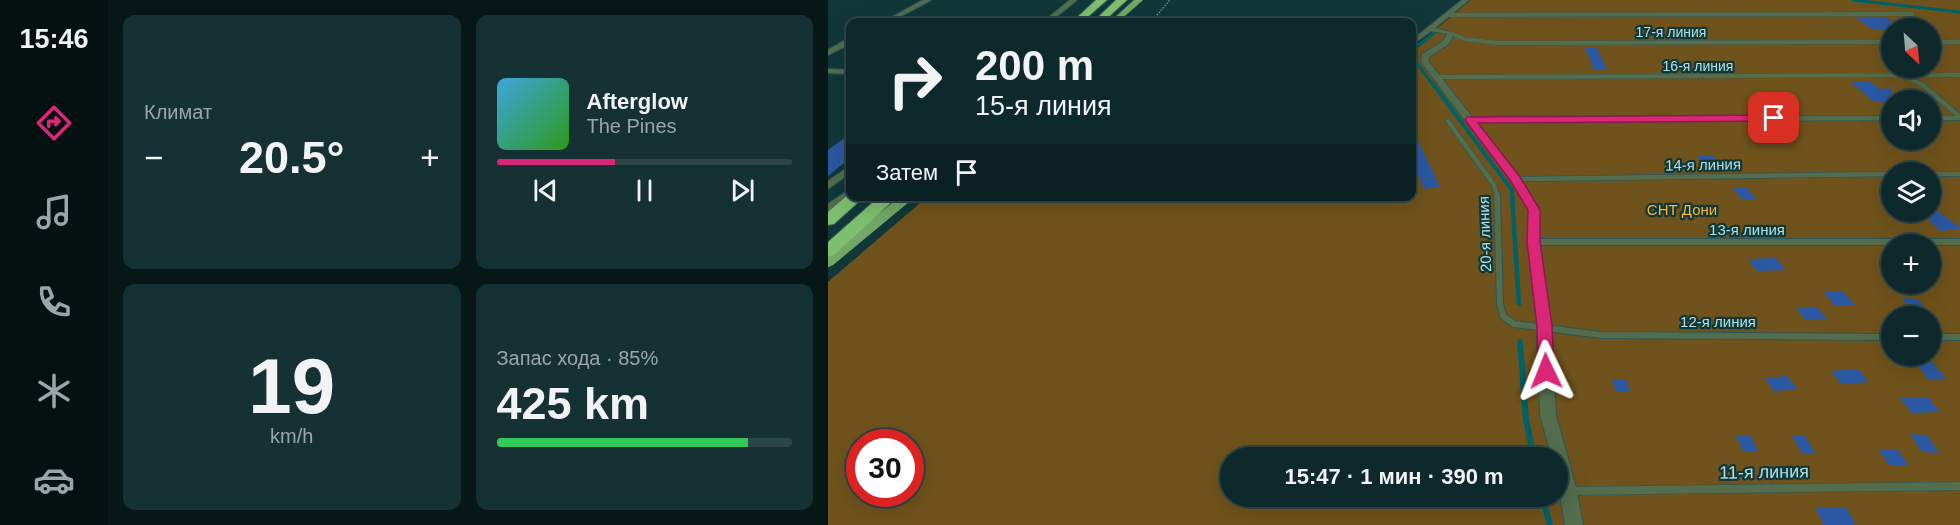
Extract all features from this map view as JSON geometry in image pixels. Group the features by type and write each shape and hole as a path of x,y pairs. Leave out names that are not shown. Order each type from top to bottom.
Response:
{"highway":[{"path":"1082,18 1102,0"},
{"path":"1102,18 1122,0"},
{"path":"829,210 847,201"},
{"path":"828,250 884,201"}],"main road":[{"path":"1119,18 1139,0"},
{"path":"828,262 904,201"}],"street":[{"path":"893,18 928,0"},
{"path":"1051,18 1074,0"},
{"path":"1416,40 1466,0"},
{"path":"1431,30 1451,33 1446,42 1425,56 1425,62 1515,179 1534,210 1534,242 1544,326 1548,415 1569,491 1574,525"},
{"path":"828,53 846,43"},
{"path":"828,71 846,72"},
{"path":"828,186 846,171"},
{"path":"829,210 846,195"}],"lane":[{"path":"1447,15 1912,14"},
{"name":"17-я линия","path":"1451,33 1464,39 1498,43 1881,42"},
{"path":"1941,42 1960,42"},
{"name":"16-я линия","path":"1435,77 1881,75"},
{"name":"16-я линия","path":"1941,75 1960,75"},
{"path":"1910,78 1923,85 1960,117"},
{"path":"1941,118 1960,117"},
{"path":"1470,120 1881,118"},
{"name":"20-я линия","path":"1448,121 1494,185 1498,200 1500,304 1503,316 1514,324 1544,326"},
{"name":"14-я линия","path":"1515,179 1881,174"},
{"path":"1941,174 1960,174"},
{"name":"13-я линия","path":"1534,242 1960,242"},
{"name":"12-я линия","path":"1544,326 1601,335 1881,337"},
{"path":"1941,337 1960,338"},
{"name":"11-я линия","path":"1569,491 1960,486"}],"path":[{"path":"1154,18 1170,0"}],"green space":[{"name":"СНТ Дони","path":"1471,0 1960,0 1960,525 828,525 828,282 922,201 1416,201 1416,46"}],"building":[{"path":"1856,18 1881,18 1881,30 1874,30"},
{"path":"1585,48 1597,48 1607,69 1594,69"},
{"path":"1850,81 1871,82 1880,89 1892,88 1892,90 1881,90 1881,102 1874,102"},
{"path":"1416,136 1440,187 1424,189 1416,170"},
{"path":"846,137 846,161 828,176 828,150"},
{"path":"1696,155 1712,155 1721,166 1705,166"},
{"path":"1733,188 1747,188 1756,199 1742,199"},
{"path":"1941,213 1960,228 1960,229 1941,231 1930,222 1941,222"},
{"path":"1776,258 1786,270 1757,271 1748,259"},
{"path":"1843,291 1855,305 1835,306 1824,292"},
{"path":"1902,298 1918,299 1924,306 1908,306"},
{"path":"1817,307 1827,319 1805,320 1797,308"},
{"path":"1918,366 1936,366 1947,380 1929,380"},
{"path":"1858,369 1869,382 1841,384 1831,371"},
{"path":"1787,376 1797,389 1774,391 1765,378"},
{"path":"1612,379 1626,379 1630,391 1616,391"},
{"path":"1928,397 1940,412 1912,413 1900,398"},
{"path":"1910,434 1927,435 1939,453 1922,452"},
{"path":"1736,436 1751,436 1758,451 1743,451"},
{"path":"1792,436 1805,436 1815,453 1802,453"},
{"path":"1879,450 1898,450 1909,466 1890,466"},
{"path":"1815,507 1846,507 1856,525 1824,525"}],"waterway":[{"path":"1853,0 1960,12"},
{"path":"1416,48 1434,33"},
{"path":"1416,62 1434,86"},
{"path":"1433,84 1512,190 1512,195"},
{"path":"1512,195 1519,304"},
{"path":"1520,342 1526,419 1532,447"},
{"path":"1545,507 1550,525"}],"route":[{"path":"1546,371 1544,326 1534,242 1534,210 1515,179 1470,120 1774,118"}]}
